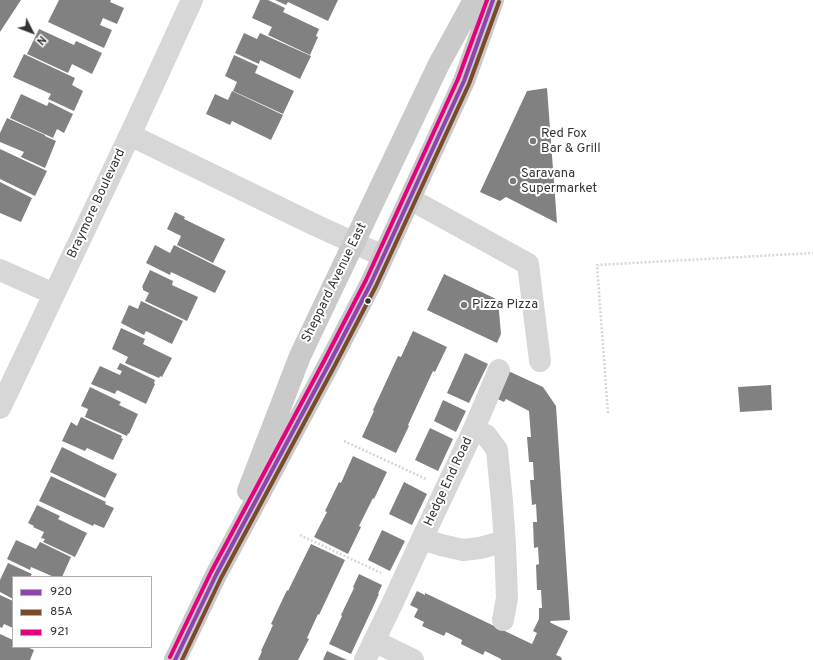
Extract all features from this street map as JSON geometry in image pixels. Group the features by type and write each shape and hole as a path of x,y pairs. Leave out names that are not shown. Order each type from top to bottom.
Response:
{"main road":[{"name":"Sheppard Avenue East","path":"216,575 300,356 439,64 474,0"},
{"name":"Sheppard Avenue East","path":"175,660 216,575 329,364 384,256 464,81 494,0"}],"street":[{"name":"Braymore Boulevard","path":"0,408 130,135 192,0"},
{"path":"130,135 315,225 384,256"},
{"path":"410,199 528,264 540,361"},
{"path":"0,270 54,294"},
{"path":"473,431 499,370"},
{"name":"Hedge End Road","path":"413,660 369,651 473,431 486,435 497,450 505,544 507,598 503,620"},
{"name":"Hedge End Road","path":"422,539 462,550 480,548 495,544 505,544"}],"path":[{"path":"608,413 597,265 813,253"},
{"path":"344,441 426,480"},
{"path":"300,535 382,574"}],"building":[{"path":"0,0 21,0 0,32"},
{"path":"59,0 111,0 110,2 124,8 117,24 103,18 100,25 112,30 104,48 48,22"},
{"path":"260,0 268,0 285,8 283,12 319,29 316,36 318,37 310,55 268,35 272,27 252,18"},
{"path":"275,0 338,0 328,21 288,2 286,5"},
{"path":"39,29 74,45 76,41 102,53 92,74 72,64 68,73 27,54"},
{"path":"244,33 257,39 260,33 311,56 300,79 260,60 259,64 235,53"},
{"path":"24,54 75,78 72,85 83,91 74,111 48,99 51,94 13,77"},
{"path":"234,55 258,66 255,73 294,91 283,114 233,91 237,82 225,76"},
{"path":"547,88 557,223 506,197 500,201 480,192 527,91"},
{"path":"232,91 283,115 271,140 232,121 230,125 206,114 215,94 228,100"},
{"path":"21,94 47,106 49,102 73,114 64,133 57,129 53,138 10,118"},
{"path":"7,118 56,141 45,168 21,157 24,152 0,142 0,133"},
{"path":"0,149 47,171 35,196 0,179"},
{"path":"0,182 32,198 21,222 0,213"},
{"path":"175,212 185,217 184,219 225,239 213,263 177,245 181,236 167,229"},
{"path":"155,245 170,253 174,245 226,271 215,293 171,272 170,275 146,263"},
{"path":"150,270 173,281 172,285 198,297 187,321 145,301 149,293 143,290 142,287"},
{"name":"Pizza Pizza","path":"444,274 498,300 501,334 497,343 427,310"},
{"path":"141,301 183,321 172,344 146,331 144,335 121,323 129,305 138,309"},
{"path":"121,328 145,339 143,344 172,358 162,377 160,376 159,378 125,363 128,357 112,349"},
{"path":"413,331 447,347 435,372 433,371 396,453 362,437 398,356 401,357"},
{"path":"465,353 488,364 469,403 447,393"},
{"path":"120,363 155,380 155,384 146,404 117,390 115,394 91,384 100,366 120,375 122,371 117,369"},
{"path":"504,369 543,387 556,406 570,620 550,621 551,623 568,631 556,655 561,657 562,660 501,660 485,651 483,655 461,644 462,640 446,632 444,636 422,626 424,622 414,617 418,609 410,605 417,591 425,595 425,593 532,644 537,633 533,631 539,619 539,608 542,608 541,590 537,590 536,565 539,564 538,547 534,548 533,522 537,522 536,504 532,505 530,480 534,480 533,462 529,462 527,437 531,437 529,411 506,399 504,402 491,396"},
{"path":"771,385 772,410 740,412 738,387"},
{"path":"90,387 121,402 119,405 138,414 127,436 85,417 88,409 81,406"},
{"path":"443,400 466,411 456,432 434,421"},
{"path":"81,417 122,436 121,438 123,439 113,460 87,448 85,451 62,441 71,422 77,426"},
{"path":"430,428 453,439 438,471 415,460"},
{"path":"62,447 117,474 105,498 50,472"},
{"path":"353,456 387,472 359,526 361,527 348,554 314,537 327,512 325,511 339,482 341,483"},
{"path":"51,476 106,502 105,504 114,508 104,528 94,524 93,526 39,501"},
{"path":"404,482 427,494 412,525 389,514"},
{"path":"37,505 60,516 58,519 87,533 75,557 43,542 45,539 41,538 44,532 28,523"},
{"path":"382,530 405,541 390,571 368,560"},
{"path":"16,540 36,549 40,542 71,557 62,576 52,576 31,567 30,570 7,559"},
{"path":"311,544 345,560 307,638 309,639 298,660 258,660 273,625 271,624"},
{"path":"8,563 32,574 31,576 12,576 12,598 0,592 0,580"},
{"path":"359,574 382,585 351,654 329,644"},
{"path":"0,595 12,601 12,628 4,624 2,628 0,627"},
{"path":"0,634 12,640 12,648 29,648 34,650 30,660 0,660"},
{"path":"327,651 347,660 323,660"}],"transit line":[{"name":"921","path":"170,657 211,572 366,280 458,79 487,0"},
{"name":"920","path":"175,660 216,575 371,283 464,81 493,0"},
{"name":"85A","path":"182,660 221,578 376,286 469,84 499,2"}],"place":[{"name":"Red Fox Bar & Grill","path":"533,141"},
{"name":"Saravana Supermarket","path":"513,181"},
{"name":"Pizza Pizza","path":"464,305"}]}
